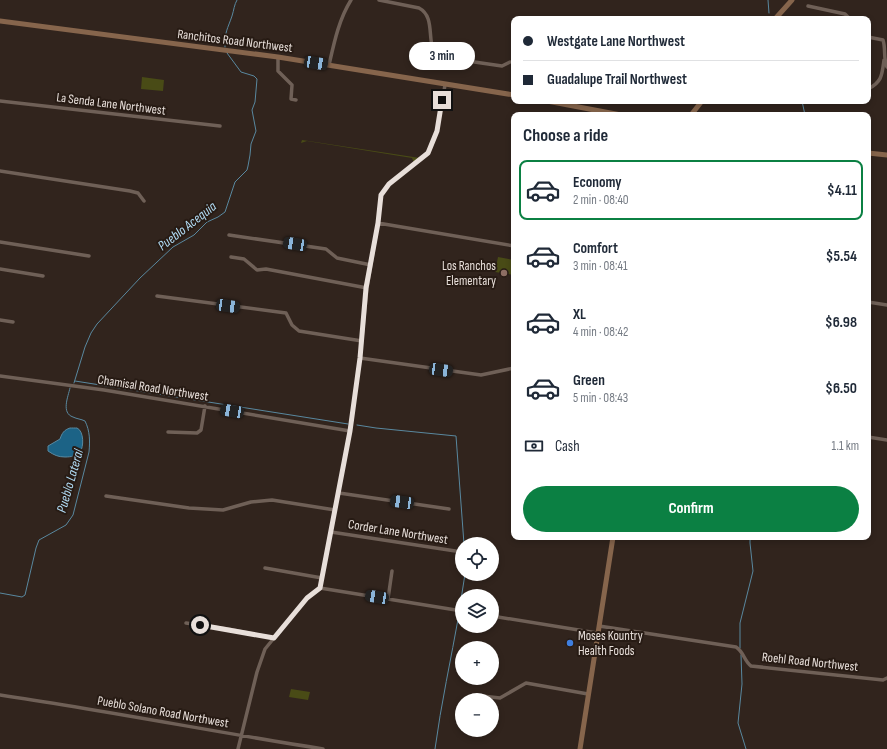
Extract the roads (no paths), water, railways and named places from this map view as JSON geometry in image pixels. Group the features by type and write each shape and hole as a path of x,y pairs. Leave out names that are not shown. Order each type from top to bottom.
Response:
{"street":[{"path":"329,65 346,7 351,0"},
{"path":"379,0 419,8 424,11 429,19 433,50 440,57 502,66 510,62"},
{"path":"778,16 792,0"},
{"path":"808,6 845,14 847,16"},
{"name":"Ranchitos Road Northwest","path":"0,21 278,57 511,96"},
{"path":"871,37 884,38 885,46 882,75 879,81 871,87"},
{"path":"278,57 278,71 292,85 291,99 296,100"},
{"path":"884,59 887,67"},
{"path":"238,749 256,672 265,650 307,598 320,588 350,431 362,341 366,288 378,223 381,195 389,184 428,153 437,131 445,85"},
{"name":"La Senda Lane Northwest","path":"0,101 220,126"},
{"path":"564,104 605,112"},
{"path":"693,112 700,104"},
{"path":"871,153 887,154"},
{"path":"0,172 130,191 138,193 144,201"},
{"path":"378,223 511,245"},
{"path":"229,235 326,250 337,258 371,265"},
{"path":"0,242 89,256"},
{"path":"232,257 244,259 257,270 266,269 366,288"},
{"path":"0,269 43,276"},
{"path":"157,296 286,313 292,325 299,331 362,341"},
{"path":"871,302 887,305"},
{"path":"0,320 13,322"},
{"path":"360,358 481,375 511,369"},
{"name":"Chamisal Road Northwest","path":"0,376 104,390 350,431"},
{"path":"168,432 197,433 201,430 205,406"},
{"path":"871,437 887,440"},
{"path":"339,493 449,510"},
{"path":"106,496 189,508 224,510 251,502 272,500 335,510"},
{"name":"Corder Lane Northwest","path":"331,532 455,551"},
{"path":"580,749 613,540"},
{"path":"265,568 322,578"},
{"path":"388,599 392,571"},
{"path":"320,588 455,610"},
{"path":"499,617 598,633"},
{"path":"186,623 274,638"},
{"name":"Roehl Road Northwest","path":"599,626 736,647 742,652 747,663 751,666 883,680 887,678"},
{"path":"499,698 526,683 588,694"},
{"name":"Pueblo Solano Road Northwest","path":"0,695 323,749"}],"water":[{"path":"70,428 77,428 81,432 83,443 80,452 69,457 60,457 48,451 48,446 60,439 64,432"}],"waterway":[{"name":"Pueblo Acequia","path":"225,47 226,34 237,0"},
{"path":"768,0 769,13"},
{"name":"Pueblo Acequia","path":"74,383 85,347 97,324 140,278 173,247 194,235 207,222 225,212 235,182 247,170 251,144 256,131 252,110 255,102 257,79 254,76 241,72 227,53"},
{"path":"803,104 804,112"},
{"path":"75,381 348,424"},
{"name":"Pueblo Lateral","path":"0,593 22,597 25,595 39,540 66,525 73,515 89,452 89,432 85,421 73,417 67,412 66,404 70,388"},
{"path":"357,425 456,436 463,537"},
{"path":"740,648 740,623 753,571 750,540"},
{"path":"463,589 464,581"},
{"path":"435,749 455,633"},
{"path":"741,655 742,684 738,723 746,749"}],"place":[{"name":"Los Ranchos Elementary","path":"504,273"},
{"name":"Moses Kountry Health Foods","path":"570,643"}]}
